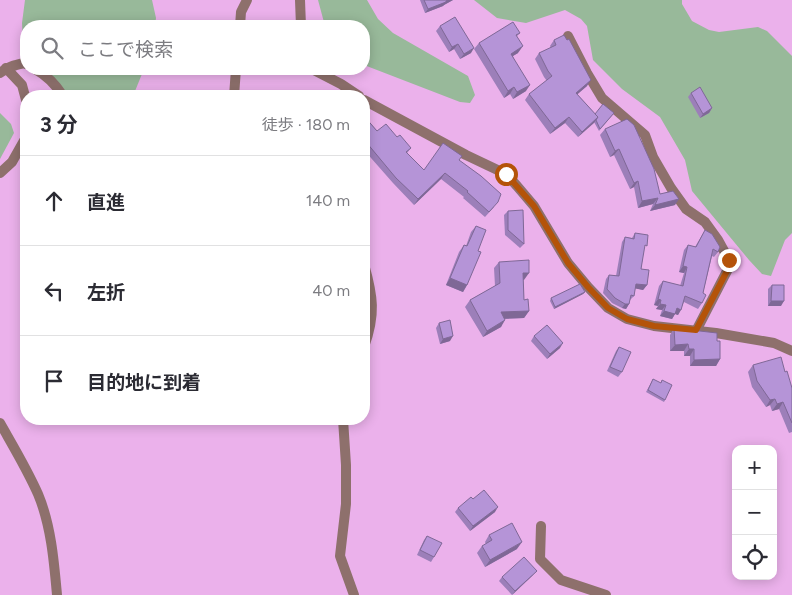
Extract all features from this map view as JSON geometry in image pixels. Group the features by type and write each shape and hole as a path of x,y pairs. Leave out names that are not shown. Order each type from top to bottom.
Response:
{"street":[{"path":"240,20 241,12 247,0"},
{"path":"300,0 301,20"},
{"path":"568,36 602,98 645,135 653,157 671,188 686,209 705,222 729,260 727,271 696,330"},
{"path":"3,71 20,65"},
{"path":"3,71 22,85 23,90"},
{"path":"44,75 59,90"},
{"path":"234,90 236,75"},
{"path":"324,75 350,90"},
{"path":"370,103 466,155 506,174 534,206 568,263 608,308 627,319 654,326 696,330 774,343 792,351"},
{"path":"0,173 12,162 20,148"},
{"path":"370,287 373,306 370,326"},
{"path":"0,423 38,495 49,532 57,595"},
{"path":"343,425 346,504 340,556 354,595"},
{"path":"541,526 540,559 561,580 606,595"}],"green space":[{"path":"25,0 152,0 156,18 156,20 22,20"},
{"path":"318,0 367,0 378,19 393,33 468,76 475,95 470,103 460,102 370,67 370,20 323,20"},
{"path":"474,0 682,0 682,4 692,21 709,30 719,32 758,27 767,31 792,56 792,233 785,240 771,276 762,274 692,191 685,160 660,117 622,89 593,60 587,26 581,19 565,10 526,23 497,18"},
{"path":"41,75 142,75 135,90 54,90"},
{"path":"0,113 11,124 14,133 0,159"}],"building":[{"path":"424,0 448,0 428,9"},
{"path":"455,17 474,48 464,54 458,44 452,47 440,26"},
{"path":"513,22 520,33 516,35 523,46 511,54 530,85 517,92 514,87 508,91 479,43"},
{"path":"564,35 567,40 569,39 591,80 576,93 598,117 582,132 569,117 555,128 529,94 552,76 539,53 556,45 554,40"},
{"path":"700,87 712,108 703,114 691,93"},
{"path":"603,104 614,113 600,129 596,120 598,117 595,114"},
{"path":"627,119 634,125 654,169 660,194 673,191 679,199 655,205 658,198 642,201 638,181 634,183 619,149 615,151 605,129"},
{"path":"370,123 377,131 386,124 397,137 400,135 411,148 406,152 424,170 443,143 462,156 459,160 501,194 498,202 489,212 468,191 445,173 418,199 396,178 370,147"},
{"path":"523,210 524,244 508,230 508,211"},
{"path":"476,226 486,230 478,251 481,252 467,285 450,278 464,245 467,246"},
{"path":"705,230 712,234 720,247 718,252 713,249 703,293 706,295 702,303 685,296 681,310 677,308 675,314 664,311 666,305 660,304 661,300 658,299 663,281 683,286 687,267 683,266 688,245 696,247"},
{"path":"635,233 648,235 641,269 649,270 647,285 636,284 634,296 631,295 629,304 625,304 615,298 607,289 609,275 619,276 625,237 634,239"},
{"path":"529,260 529,273 523,273 524,300 528,299 529,311 501,312 505,320 487,331 470,300 500,283 499,262"},
{"path":"580,284 585,292 555,307 551,298"},
{"path":"772,285 784,285 784,301 771,301"},
{"path":"450,320 453,336 443,339 439,323"},
{"path":"547,325 563,343 550,354 534,336"},
{"path":"674,328 717,333 717,341 720,341 720,359 694,360 694,349 689,349 688,344 675,345"},
{"path":"619,347 631,352 622,372 610,367"},
{"path":"781,357 792,388 792,423 783,402 777,404 775,399 770,400 757,381 753,365"},
{"path":"653,379 661,383 662,380 672,385 665,400 648,390"},
{"path":"484,490 498,507 473,526 458,508 471,497 473,499"},
{"path":"512,523 522,542 490,560 482,546 492,540 489,535"},
{"path":"427,536 442,543 434,557 420,550"},
{"path":"524,557 537,571 515,591 502,577"}],"route":[{"path":"506,174 534,206 568,263 588,287 608,308 627,319 654,326 696,330 727,271 729,260"}]}
